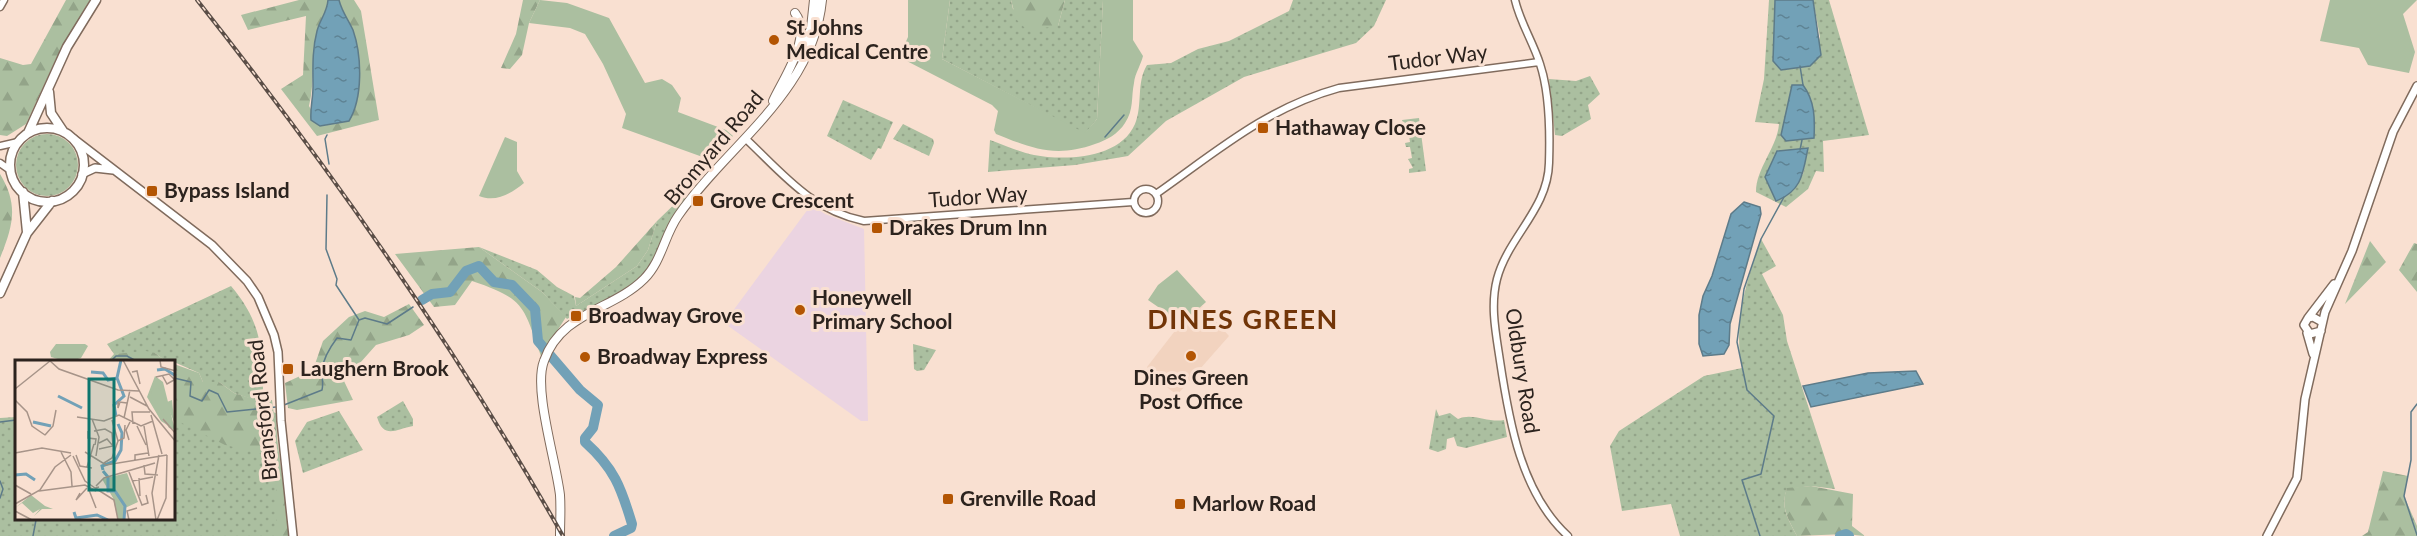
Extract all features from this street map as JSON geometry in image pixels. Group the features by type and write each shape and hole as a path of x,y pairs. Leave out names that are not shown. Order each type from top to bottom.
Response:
{"highway":[{"path":"28,133 67,47 96,0"},
{"path":"49,88 51,113 63,131 74,139 83,156 82,174 73,191 51,201 36,200 17,186 10,170 10,160 18,142 28,133 42,128 63,131"},
{"path":"23,192 27,233"},
{"path":"0,293 27,233 51,201"}],"main road":[{"name":"Bromyard Road","path":"788,84 811,28 814,0"},
{"name":"Bromyard Road","path":"560,536 560,495 541,383 544,358 552,345 581,317 644,279 661,255 677,217 766,116 788,84 813,41 822,0"},
{"path":"766,116 802,36 802,22 795,13"},
{"path":"2267,536 2297,478 2304,408 2322,322 2352,251 2393,132 2417,86"},
{"name":"Bransford Road","path":"74,139 212,245 247,281 262,305 278,352 281,413 293,536"},
{"path":"82,174 95,168 113,170"},
{"path":"2313,357 2304,325 2339,278"},
{"path":"2308,318 2315,317 2322,322"},
{"path":"2307,333 2316,335 2320,331"}],"street":[{"path":"0,7 4,0"},
{"name":"Oldbury Road","path":"1515,0 1539,62 1545,85 1549,166 1543,193 1533,215 1500,271 1495,292 1494,315 1505,396 1519,450 1539,499 1568,536"},
{"name":"Tudor Way","path":"1156,194 1258,121 1309,97 1339,88 1539,62"},
{"name":"Tudor Way","path":"746,139 810,199 838,215 864,221 1133,202"},
{"path":"0,146 18,142"},
{"path":"0,163 10,170"},
{"name":"Tudor Way","path":"1144,188 1156,194 1158,204 1150,212 1139,211 1133,202 1134,196 1144,188"}],"shaded area":[{"name":"Honeywell Primary School","path":"811,205 825,214 864,229 868,421 861,421 724,323"},
{"path":"1202,306 1229,336 1177,395 1154,377 1147,367 1178,327"}],"green space":[{"path":"66,0 90,0 56,59 26,124 7,136 0,135 0,58 23,65 31,64"},
{"path":"299,0 328,0 315,40 309,106 320,126 349,121 356,87 358,65 356,42 339,0 354,0 361,11 379,120 317,136 281,89 303,75 306,16 248,30 241,15"},
{"path":"523,0 540,0 529,23 522,55 510,69 501,68 516,34"},
{"path":"540,0 567,3 609,18 645,83 662,79 672,85 681,98 678,112 726,130 733,136 711,160 622,128 626,114 603,64 585,34 570,28 529,23"},
{"path":"908,0 950,0 942,59 1085,133 1097,119 1103,0 1133,0 1133,40 1143,56 1135,79 1128,118 1119,130 1108,138 1081,148 1068,150 1045,150 996,134 994,130 998,111 992,105 899,57 908,37"},
{"path":"950,0 1011,0 1013,9 1058,26 1065,0 1103,0 1097,119 1085,134 942,59"},
{"path":"1011,0 1065,0 1058,26 1027,30 1016,19"},
{"path":"1293,0 1386,0 1374,26 1356,43 1244,77 1166,121 1128,156 1075,165 988,172 990,140 1028,154 1047,157 1076,157 1105,151 1128,136 1135,124 1142,79 1147,65 1171,63 1198,49 1229,41 1289,11"},
{"path":"1769,0 1775,0 1773,61 1781,70 1810,66 1820,37 1813,0 1829,0 1869,135 1823,141 1824,172 1816,171 1808,189 1786,207 1756,192 1759,175 1775,141 1779,124 1755,122 1764,79","holes":["1808,148 1803,174 1776,200 1765,176"]},
{"path":"2330,0 2417,0 2403,14 2415,52 2409,73 2368,65 2359,48 2320,41"},
{"path":"1590,76 1600,94 1588,105 1591,119 1562,136 1555,135 1549,79 1576,81"},
{"path":"843,100 893,122 881,149 878,148 871,160 827,136"},
{"path":"1419,118 1426,171 1409,173 1409,169 1413,168 1408,159 1412,158 1410,147 1406,147 1405,143 1410,142 1407,123 1403,123 1402,120"},
{"path":"903,124 933,139 934,143 929,156 893,139"},
{"path":"41,134 53,134 69,143 76,153 78,165 76,177 69,187 53,196 41,196 30,191 21,182 16,171 16,159 21,148 30,139"},
{"path":"505,137 517,142 517,171 524,183 498,198 479,196"},
{"path":"0,174 10,196 12,216 0,258"},
{"path":"684,195 686,198 655,260 647,271 627,288 567,319 542,292 479,247 537,270 557,287 574,296 576,306 637,266 648,250 657,221"},
{"path":"657,221 648,250 637,266 576,306 575,297 580,298 616,267"},
{"path":"1761,239 1776,266 1762,274 1783,315 1787,341 1835,489 1811,486 1787,489 1785,507 1797,536 1680,536 1671,504 1622,511 1610,446 1619,431 1704,376 1742,368 1739,334 1742,303"},
{"path":"2370,241 2386,262 2345,304"},
{"path":"2414,243 2417,244 2417,292 2399,270"},
{"path":"479,247 542,292 566,317 541,356 525,315 512,299 472,281 455,305 434,307 395,254"},
{"path":"1177,270 1206,302 1178,327 1161,309 1148,300 1158,285"},
{"path":"231,286 242,300 256,327 262,355 263,403 234,393 219,382 203,382 199,373 176,363 176,360 164,360 155,353 114,354 107,344"},
{"path":"409,304 424,325 409,335 376,345 344,381 353,400 297,410 288,408 285,383 313,370 323,341 349,317 365,311 384,317"},
{"path":"56,344 85,344 88,346 81,358 74,360 51,357 50,352"},
{"path":"913,344 936,350 924,370 914,369"},
{"path":"146,351 155,353 164,360 109,360 114,354"},
{"path":"176,365 199,373 203,382 219,382 234,393 263,402 265,399 272,400 290,536 276,536 276,485 263,454 225,445 176,420"},
{"path":"176,383 276,413 278,463 290,536 0,536 0,418 15,417 15,521 176,521"},
{"path":"403,401 413,419 413,426 391,431 383,429 377,417"},
{"path":"1436,409 1439,416 1450,413 1458,419 1469,417 1504,420 1507,437 1466,448 1457,446 1454,437 1447,439 1446,449 1438,452 1429,449"},
{"path":"339,411 363,450 303,473 295,441 307,422"},
{"path":"2383,471 2408,476 2404,496 2417,526 2417,536 2362,536 2368,532"},
{"path":"1811,486 1853,494 1852,526 1865,536 1846,534 1797,536 1786,513 1785,495 1787,488"}],"water":[{"path":"328,0 339,0 353,30 360,77 357,101 349,121 320,126 311,120 314,52 317,31"},
{"path":"1775,0 1813,0 1821,55 1810,66 1781,70 1773,61"},
{"path":"1792,85 1803,85 1810,97 1814,117 1814,138 1786,141 1781,135"},
{"path":"1808,148 1800,180 1791,192 1776,201 1765,177 1777,151"},
{"path":"1744,202 1760,207 1761,214 1730,324 1729,345 1724,354 1703,356 1699,344 1699,315 1703,296 1712,276 1731,214"},
{"path":"1916,371 1923,384 1811,407 1803,386 1868,373"}],"waterway":[{"path":"1800,66 1803,85"},
{"path":"1105,137 1124,115"},
{"path":"327,135 325,139 329,164"},
{"path":"1800,150 1802,140"},
{"path":"327,195 326,249 337,279 336,285 359,320"},
{"path":"1760,536 1742,480 1761,474 1774,416 1747,390 1737,342 1744,289 1761,239 1784,197"},
{"name":"Laughern Brook","path":"422,300 432,294 450,292 466,271 479,266 494,282 512,285 535,309 538,341 580,390 598,405 593,428 585,438 585,442 610,470 624,499 632,524 631,528 614,536"},
{"name":"Laughern Brook","path":"284,405 322,390 322,370 328,353 337,338 351,340 359,320 365,318 387,324 413,307"},
{"name":"Laughern Brook","path":"112,360 116,356 127,356 134,360"},
{"name":"Laughern Brook","path":"176,378 191,382 190,396 202,401 209,390 218,394 227,412 276,407"},
{"path":"2417,404 2411,412 2411,460 2404,496 2417,535"},
{"name":"Laughern Brook","path":"0,422 15,420"},
{"name":"Laughern Brook","path":"0,481 3,489 0,498"},
{"path":"33,536 36,521"},
{"name":"Laughern Brook","path":"1840,536 1846,534 1849,536"}],"railway":[{"path":"197,0 296,129 436,328 563,536"}],"place":[{"name":"St Johns Medical Centre","path":"774,40"},
{"name":"Hathaway Close","path":"1263,128"},
{"name":"Bypass Island","path":"152,191"},
{"name":"Grove Crescent","path":"698,201"},
{"name":"Drakes Drum Inn","path":"877,228"},
{"name":"Honeywell Primary School","path":"800,310"},
{"name":"Broadway Grove","path":"576,316"},
{"name":"Dines Green Post Office","path":"1191,356"},
{"name":"Broadway Express","path":"585,357"},
{"name":"Laughern Brook","path":"288,369"},
{"name":"Grenville Road","path":"948,499"},
{"name":"Marlow Road","path":"1180,504"}],"district":[{"name":"DINES GREEN","path":"1243,320"}]}
